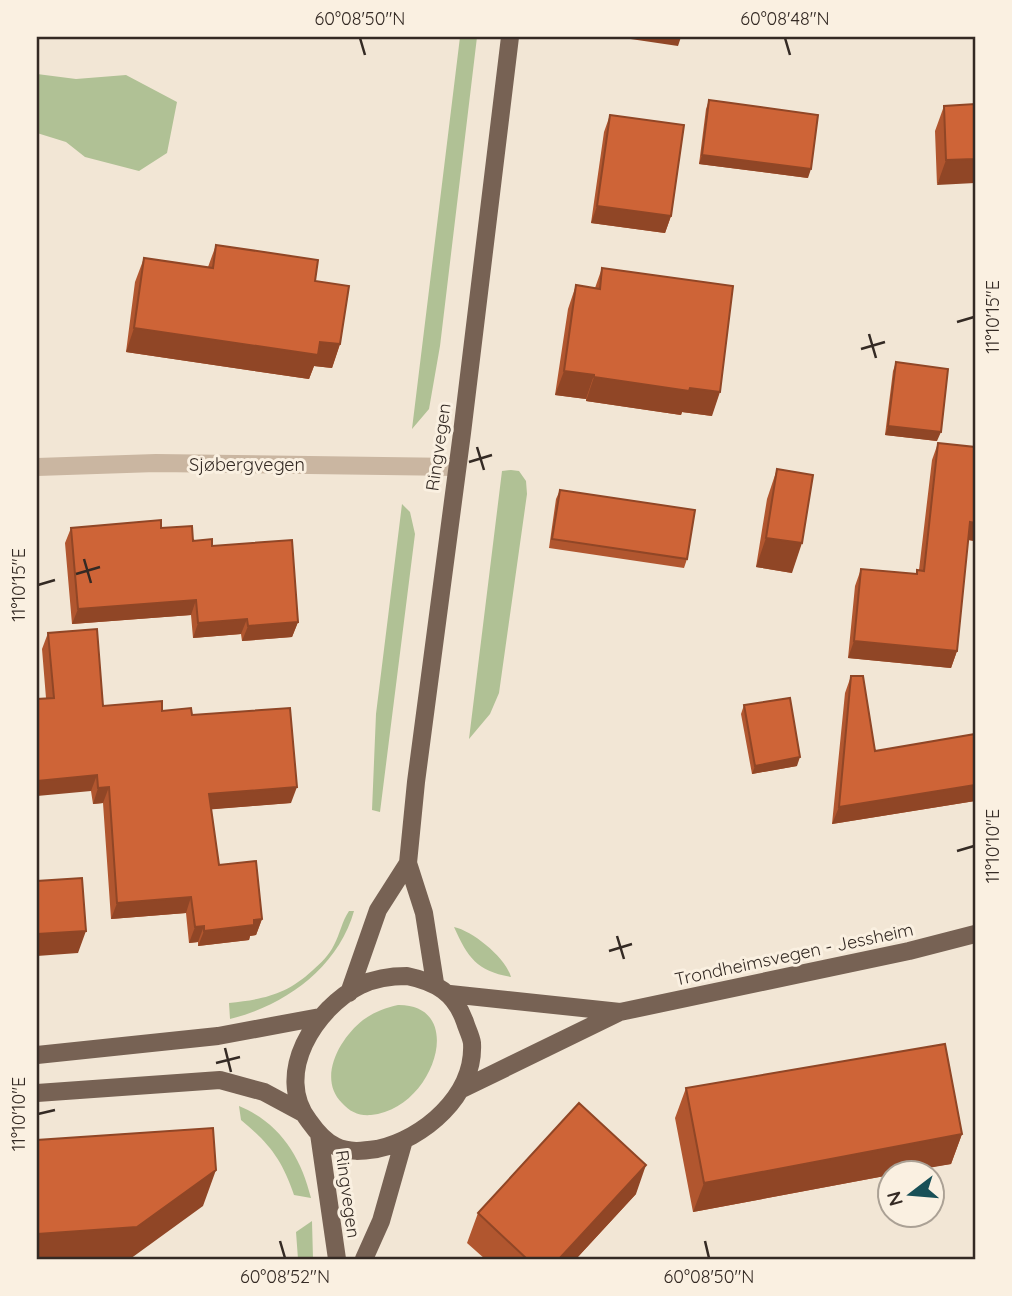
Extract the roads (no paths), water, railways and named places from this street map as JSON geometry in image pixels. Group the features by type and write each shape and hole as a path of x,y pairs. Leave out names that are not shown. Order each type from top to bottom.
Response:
{"main road":[{"name":"Ringvegen","path":"435,984 424,912 408,863 510,37"},
{"name":"Ringvegen","path":"349,993 378,910 408,863"},
{"name":"Trondheimsvegen - Jessheim","path":"460,1090 620,1012 909,951 975,934"},
{"path":"407,976 435,984 450,994 462,1013 472,1042 469,1066 460,1090 448,1107 425,1127 404,1140 359,1152 336,1147 319,1134 303,1113 296,1091 298,1063 307,1038 320,1017 362,985 387,977 407,976"},
{"name":"Trondheimsvegen - Jessheim","path":"450,994 620,1012"},
{"path":"37,1055 218,1036 320,1017"},
{"path":"37,1093 220,1080 264,1092 303,1113"},
{"name":"Ringvegen","path":"319,1134 337,1259"},
{"name":"Ringvegen","path":"364,1259 381,1222 404,1140"}],"street":[{"name":"Sjøbergvegen","path":"37,467 156,463 397,464 457,467"}]}
